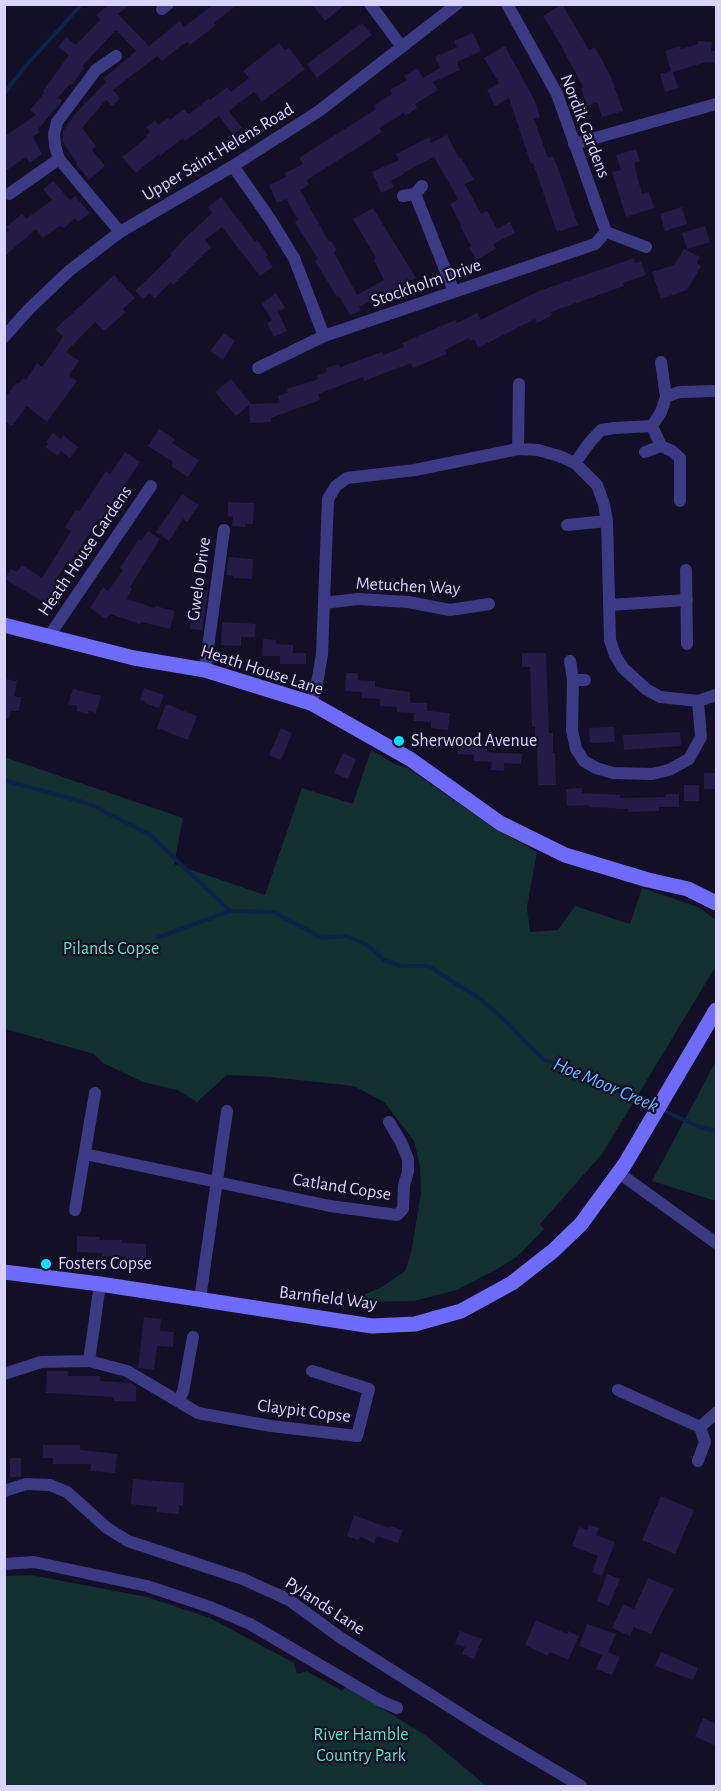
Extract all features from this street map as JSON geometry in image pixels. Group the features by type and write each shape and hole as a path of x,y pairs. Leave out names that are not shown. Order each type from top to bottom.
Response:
{"street":[{"path":"370,4 402,47"},
{"name":"Upper Saint Helens Road","path":"4,337 28,309 69,271 120,232 233,166 319,111 457,4"},
{"name":"Nordik Gardens","path":"507,4 557,94 606,232"},
{"path":"116,56 96,70 57,122 54,134 59,159 120,232"},
{"path":"574,144 717,104"},
{"path":"9,194 59,159"},
{"path":"233,166 294,258 324,336"},
{"path":"414,192 454,292"},
{"path":"606,232 646,247"},
{"name":"Stockholm Drive","path":"258,368 324,336 595,244 606,232"},
{"path":"652,426 662,412 666,397 661,362"},
{"path":"518,449 519,384"},
{"path":"666,397 679,392 717,392"},
{"path":"652,426 661,446 680,458 680,501"},
{"path":"575,463 601,430 652,426"},
{"path":"645,452 661,446"},
{"path":"311,703 316,689 322,654 328,499 336,486 347,478 415,470 518,449 538,450 575,463 597,485 607,520 610,640 623,668 646,689 660,697 698,701 717,695"},
{"name":"Heath House Gardens","path":"49,636 151,486"},
{"path":"567,525 607,520"},
{"name":"Gwelo Drive","path":"205,670 224,530"},
{"path":"686,570 687,644"},
{"name":"Metuchen Way","path":"324,603 358,599 408,602 450,610 489,604"},
{"path":"610,605 687,600"},
{"name":"Heath House Lane","path":"4,625 134,658 205,670 311,703 410,759 509,828 565,855 648,880 688,889 717,903"},
{"path":"570,661 579,680 572,730 576,749 584,761 596,768 613,773 652,774 669,770 689,759 700,737 698,701"},
{"name":"Barnfield Way","path":"4,1272 100,1284 372,1326 415,1324 461,1311 512,1283 553,1251 580,1224 622,1168 717,1010"},
{"path":"75,1210 95,1093"},
{"path":"200,1299 227,1111"},
{"name":"Catland Copse","path":"84,1154 330,1206 397,1215 403,1209 408,1159 389,1122"},
{"path":"622,1168 717,1243"},
{"path":"89,1361 100,1284"},
{"path":"178,1401 183,1392 193,1337"},
{"name":"Claypit Copse","path":"4,1374 41,1362 89,1361 127,1371 198,1413 271,1426 357,1436 369,1389 312,1371"},
{"path":"618,1390 700,1426 705,1442 698,1461"},
{"path":"700,1426 717,1413"},
{"name":"Pylands Lane","path":"4,1491 26,1484 50,1485 67,1492 107,1528 128,1541 243,1580 290,1600 341,1638 474,1723 581,1786"},
{"path":"4,1566 34,1562 147,1586 210,1607 250,1624 306,1661 381,1701 395,1699 399,1704"}],"green space":[{"name":"Pilands Copse","path":"371,750 395,764 406,767 494,828 537,852 527,907 530,932 558,930 575,906 630,924 642,888 698,907 716,920 716,966 602,1154 540,1224 544,1229 519,1255 499,1268 457,1290 414,1301 347,1302 382,1287 405,1271 411,1253 421,1193 420,1166 414,1141 384,1102 354,1086 271,1077 227,1075 197,1102 177,1090 143,1082 103,1063 94,1054 5,1029 4,757 183,818 174,864 265,895 302,788 353,804"},
{"path":"716,1061 716,1201 652,1181"},
{"name":"River Hamble Country Park","path":"31,1575 147,1597 210,1618 294,1663 297,1674 307,1671 342,1691 346,1686 428,1737 486,1786 5,1786 4,1576"}],"building":[{"path":"110,4 131,4 118,14 149,46 180,21 184,27 214,4 238,4 190,45 188,42 182,45 162,61 157,56 113,90 120,98 112,106 106,100 82,128 96,146 92,150 105,166 89,180 63,142 63,131 75,114 106,82 103,79 136,51 116,30 82,66 84,68 72,85 70,84 56,100 59,98 62,101 38,129 40,132 33,137 42,154 30,163 26,157 4,172 4,137 36,115 30,110 69,55 58,47 66,37 76,45 100,20 96,15"},
{"path":"312,4 346,4 325,21"},
{"path":"562,4 589,50 595,47 611,77 623,111 602,117 597,102 587,106 581,88 583,87 543,16"},
{"path":"362,23 372,35 317,78 307,64"},
{"path":"473,33 481,51 457,62 460,70 433,82 438,90 415,104 417,108 379,128 382,132 307,180 309,185 300,190 329,242 331,241 337,250 334,252 357,295 384,280 374,260 376,258 353,219 373,208 416,278 359,307 361,311 350,315 315,261 318,259 295,222 298,220 286,199 277,203 269,185 286,177 285,173 303,164 299,158 376,109 373,106 392,94 390,90 407,80 404,76 417,68 423,78 440,68 435,57 457,47 454,41"},
{"path":"698,41 712,42 711,51 717,51 717,63 706,62 673,72 678,88 665,92 660,74 671,71 665,51 698,44"},
{"path":"279,43 285,50 289,48 305,69 262,102 254,92 229,111 242,128 233,135 219,116 185,141 183,138 160,156 159,154 136,173 122,157 147,137 150,132 146,127 155,121 158,125 168,118 170,120 184,109 188,114 227,87 231,92 249,78 243,71"},
{"path":"505,46 535,101 540,117 534,119 548,158 553,156 556,163 578,225 557,232 509,98 495,106 487,90 499,83 484,58"},
{"path":"447,135 474,180 465,184 481,214 487,211 497,229 510,222 515,233 493,244 496,249 476,260 450,204 458,199 434,157 391,181 394,187 381,193 372,172 399,160 396,154 429,137 431,143"},
{"path":"636,149 640,161 634,163 642,194 649,192 654,208 626,217 612,172 621,170 616,155"},
{"path":"53,181 70,200 75,196 90,213 78,222 75,218 64,228 58,227 43,238 36,229 4,257 4,234 9,230 6,227 22,214 26,219 52,200 43,189"},
{"path":"221,197 255,241 257,240 268,255 266,257 273,267 260,276 222,227 205,240 211,247 173,285 171,282 155,298 150,293 143,299 135,291 212,213 208,207"},
{"path":"682,207 687,224 665,231 660,214"},
{"path":"705,226 710,242 687,249 682,233"},
{"path":"684,249 700,257 697,263 701,266 687,290 661,299 652,272 674,265"},
{"path":"634,258 635,263 641,261 646,275 623,283 624,286 551,312 552,315 537,323 535,319 478,348 474,339 470,341 469,338 445,350 447,354 413,368 411,363 364,381 363,377 318,394 320,400 271,418 271,422 250,423 249,405 236,416 215,392 231,379 251,404 280,403 278,396 288,393 287,389 318,379 317,376 327,372 326,368 339,364 340,367 382,352 383,355 404,347 402,343 455,320 457,323 477,313 481,320 539,291"},
{"path":"114,275 135,298 123,309 126,312 104,331 95,322 66,352 79,361 69,375 77,381 47,422 27,406 12,426 4,421 4,399 16,383 18,384 23,378 26,380 37,363 42,367 63,337 55,329"},
{"path":"276,293 285,308 278,312 287,331 274,337 267,323 272,320 262,304"},
{"path":"224,333 235,341 223,360 210,351"},
{"path":"159,429 175,439 172,443 199,460 188,477 171,466 173,462 148,446"},
{"path":"53,433 61,439 63,435 78,447 70,458 61,451 58,456 45,447"},
{"path":"125,452 140,462 101,521 98,519 71,562 68,560 56,580 62,584 48,605 5,579 11,569 17,572 22,565 42,578 71,531 65,527 76,510 79,512 106,471 110,474"},
{"path":"182,494 199,505 187,522 183,519 169,541 156,532"},
{"path":"228,502 254,503 253,524 245,524 245,527 232,526 233,517 228,516"},
{"path":"148,531 160,539 130,587 132,588 127,599 155,608 155,606 175,611 170,629 141,622 140,624 110,614 106,619 90,608 103,587 108,591 123,570 120,568 139,539 141,541"},
{"path":"229,557 253,559 252,579 226,575"},
{"path":"196,588 208,590 202,630 190,629"},
{"path":"222,622 256,624 255,637 241,637 241,646 221,645"},
{"path":"263,639 276,640 276,644 293,645 293,653 306,653 306,664 280,664 280,656 262,656"},
{"path":"522,653 546,653 549,733 553,733 556,785 538,785 535,727 532,727 530,667 522,667"},
{"path":"346,673 358,673 358,680 375,681 375,687 410,692 410,703 427,703 427,711 450,713 448,730 431,728 431,722 414,721 414,713 397,712 397,707 380,706 380,699 362,698 362,692 345,691"},
{"path":"4,679 17,681 14,696 21,697 19,711 11,711 9,719 4,718"},
{"path":"144,688 164,695 159,708 140,700"},
{"path":"73,689 101,696 96,713 76,711 77,706 68,704"},
{"path":"166,704 197,716 188,740 157,728"},
{"path":"614,727 615,742 590,743 589,728"},
{"path":"281,728 292,733 281,760 269,755"},
{"path":"680,732 681,746 624,750 623,735"},
{"path":"458,737 471,737 470,744 487,745 487,752 522,754 521,764 504,763 504,771 491,770 492,762 474,761 474,755 457,754"},
{"path":"343,753 356,759 348,779 334,773"},
{"path":"704,773 717,773 717,789 704,789"},
{"path":"684,785 699,785 699,801 684,801"},
{"path":"582,788 582,793 620,795 620,798 666,797 666,794 679,794 679,807 659,807 659,811 628,812 628,809 589,807 589,805 567,806 566,789"},
{"path":"77,1236 146,1244 146,1261 102,1256 102,1253 77,1252"},
{"path":"144,1317 161,1319 160,1331 174,1332 173,1347 157,1346 154,1370 138,1368"},
{"path":"47,1371 68,1371 68,1376 100,1376 100,1381 131,1383 136,1386 136,1402 114,1401 114,1397 46,1393"},
{"path":"43,1445 80,1445 80,1450 117,1454 115,1473 90,1471 91,1464 53,1464 53,1458 43,1458"},
{"path":"10,1458 21,1458 21,1477 10,1477"},
{"path":"133,1479 184,1483 183,1506 179,1505 179,1514 156,1512 157,1507 131,1504"},
{"path":"661,1496 694,1510 675,1554 642,1540"},
{"path":"354,1515 389,1528 390,1526 403,1530 398,1543 377,1536 374,1543 360,1537 358,1540 347,1536"},
{"path":"589,1525 599,1528 596,1535 615,1542 602,1576 592,1572 598,1556 572,1546 579,1527 587,1530"},
{"path":"607,1574 620,1579 609,1606 597,1601"},
{"path":"648,1578 674,1589 651,1634 634,1627 630,1636 612,1628 623,1604 634,1609"},
{"path":"536,1620 567,1634 568,1631 579,1636 568,1660 550,1652 548,1656 525,1645"},
{"path":"587,1624 616,1634 608,1652 620,1657 612,1675 596,1669 602,1655 579,1646"},
{"path":"460,1631 482,1639 474,1659 462,1654 465,1647 455,1644"},
{"path":"661,1652 698,1668 693,1680 655,1666"},
{"path":"703,1718 717,1724 717,1746 695,1737"}],"waterway":[{"name":"Hoe Moor Creek","path":"4,94 23,69 82,4"},
{"name":"Hoe Moor Creek","path":"4,780 90,804 149,834 230,911 274,912 322,938 347,936 366,944 384,960 401,966 428,966 482,1000 545,1060 565,1066 653,1106"},
{"path":"159,937 230,911"},
{"name":"Hoe Moor Creek","path":"660,1109 700,1127 716,1131"}],"place":[{"name":"Sherwood Avenue","path":"399,741"},
{"name":"Fosters Copse","path":"46,1264"}]}
